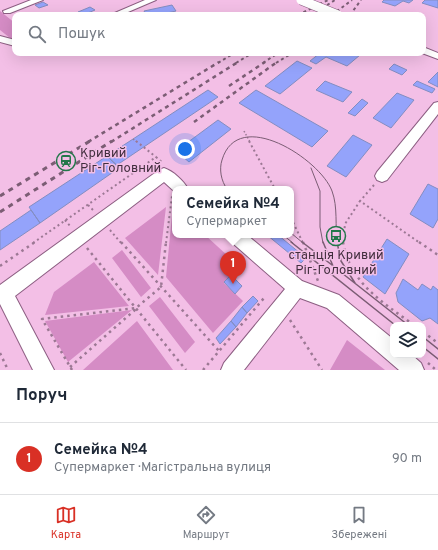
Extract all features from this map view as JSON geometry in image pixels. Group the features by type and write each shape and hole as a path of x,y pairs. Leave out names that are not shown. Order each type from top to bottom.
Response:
{"street":[{"path":"8,11 39,0"},
{"path":"122,12 152,0"},
{"path":"300,0 330,12"},
{"path":"0,5 12,14"},
{"path":"0,39 12,43"},
{"path":"1,51 12,44"},
{"path":"426,51 438,56"},
{"path":"382,176 438,106"},
{"path":"44,370 2,294 164,174 177,186"},
{"path":"239,238 297,288 333,300 390,349"},
{"path":"231,370 297,288"},
{"path":"400,358 414,370"}],"path":[{"path":"244,131 273,186"},
{"path":"133,140 166,165"},
{"path":"0,266 156,157"},
{"path":"382,176 360,201 345,224 343,244 348,264 365,288 410,322"},
{"path":"360,201 438,255"},
{"path":"88,205 219,351"},
{"path":"136,308 42,318 71,368 161,287 172,218"},
{"path":"65,220 186,370"},
{"path":"294,224 301,237 318,282"},
{"path":"203,370 264,298"},
{"path":"282,307 322,370"},
{"path":"426,334 438,344"},
{"path":"0,353 8,370"}],"shaded area":[{"path":"0,11 12,21 12,39 0,30"},
{"path":"166,207 158,275 125,238"},
{"path":"172,215 172,238 208,238 240,267 224,283 243,301 213,333 166,277"},
{"path":"122,250 151,288 141,297 112,258"},
{"path":"94,262 129,306 45,315 54,292"},
{"path":"160,297 195,342 185,353 149,306"},
{"path":"132,310 68,362 45,321"},
{"path":"137,321 173,370 83,370"},
{"path":"347,340 385,370 330,370"}],"building":[{"path":"384,0 413,0 409,3 403,1 395,6 382,2"},
{"path":"425,0 438,0 438,8 422,3"},
{"path":"43,2 48,5 39,8 35,5"},
{"path":"172,5 176,11 144,12"},
{"path":"90,7 95,10 90,12 78,12"},
{"path":"316,56 359,56 347,66 326,57 316,64 310,61"},
{"path":"297,61 312,68 280,94 265,86"},
{"path":"394,64 407,70 402,75 389,69"},
{"path":"438,72 438,87 428,82"},
{"path":"325,81 352,92 343,102 316,90"},
{"path":"417,81 435,89 432,93 413,85"},
{"path":"208,90 218,97 117,165 107,156"},
{"path":"256,90 328,131 312,147 239,103"},
{"path":"397,93 414,100 391,128 373,118"},
{"path":"362,99 368,103 355,116 348,113"},
{"path":"218,120 231,129 189,162 176,151"},
{"path":"353,135 372,145 346,177 327,166"},
{"path":"107,156 119,168 40,223 29,207"},
{"path":"428,184 438,189 438,219 433,228 410,214"},
{"path":"31,210 40,223 0,250 0,231"},
{"path":"271,238 282,238 306,258 301,263"},
{"path":"387,239 409,254 385,294 363,277"},
{"path":"231,275 242,286 235,294 224,282"},
{"path":"403,279 418,290 422,284 431,290 433,286 438,290 438,324 430,318 422,321 398,302 396,293"},
{"path":"253,296 258,301 247,313 242,307"},
{"path":"242,307 247,313 236,327 231,321"},
{"path":"231,321 236,327 220,344 216,338"}],"tram line":[{"path":"225,186 221,171 222,160 231,145 244,138 261,138 278,143 296,153 312,165 324,178 332,191 336,210 337,243"},
{"path":"311,168 320,191 320,227 323,243"},
{"path":"294,236 303,243"},
{"path":"287,238 293,243"},
{"path":"291,242 391,322"},
{"path":"302,242 332,265"},
{"path":"323,242 333,266 404,322"},
{"path":"337,242 341,261 355,283"},
{"path":"426,339 438,349"},
{"path":"426,349 438,359"}],"railway":[{"path":"304,12 328,0"},
{"path":"317,12 335,0"},
{"path":"336,12 352,0"},
{"path":"352,12 361,0"},
{"path":"218,63 229,56"},
{"path":"236,63 247,56"},
{"path":"263,63 274,56"},
{"path":"276,63 287,56"},
{"path":"88,142 219,62"},
{"path":"111,142 238,62"},
{"path":"229,86 265,62"},
{"path":"194,122 277,62"},
{"path":"0,196 90,141"},
{"path":"0,212 112,141"}],"place":[{"name":"Кривий Ріг-Головний","path":"66,161"},
{"name":"станція Кривий Ріг-Головний","path":"336,236"},
{"name":"Семейка №4","path":"233,284"}]}
